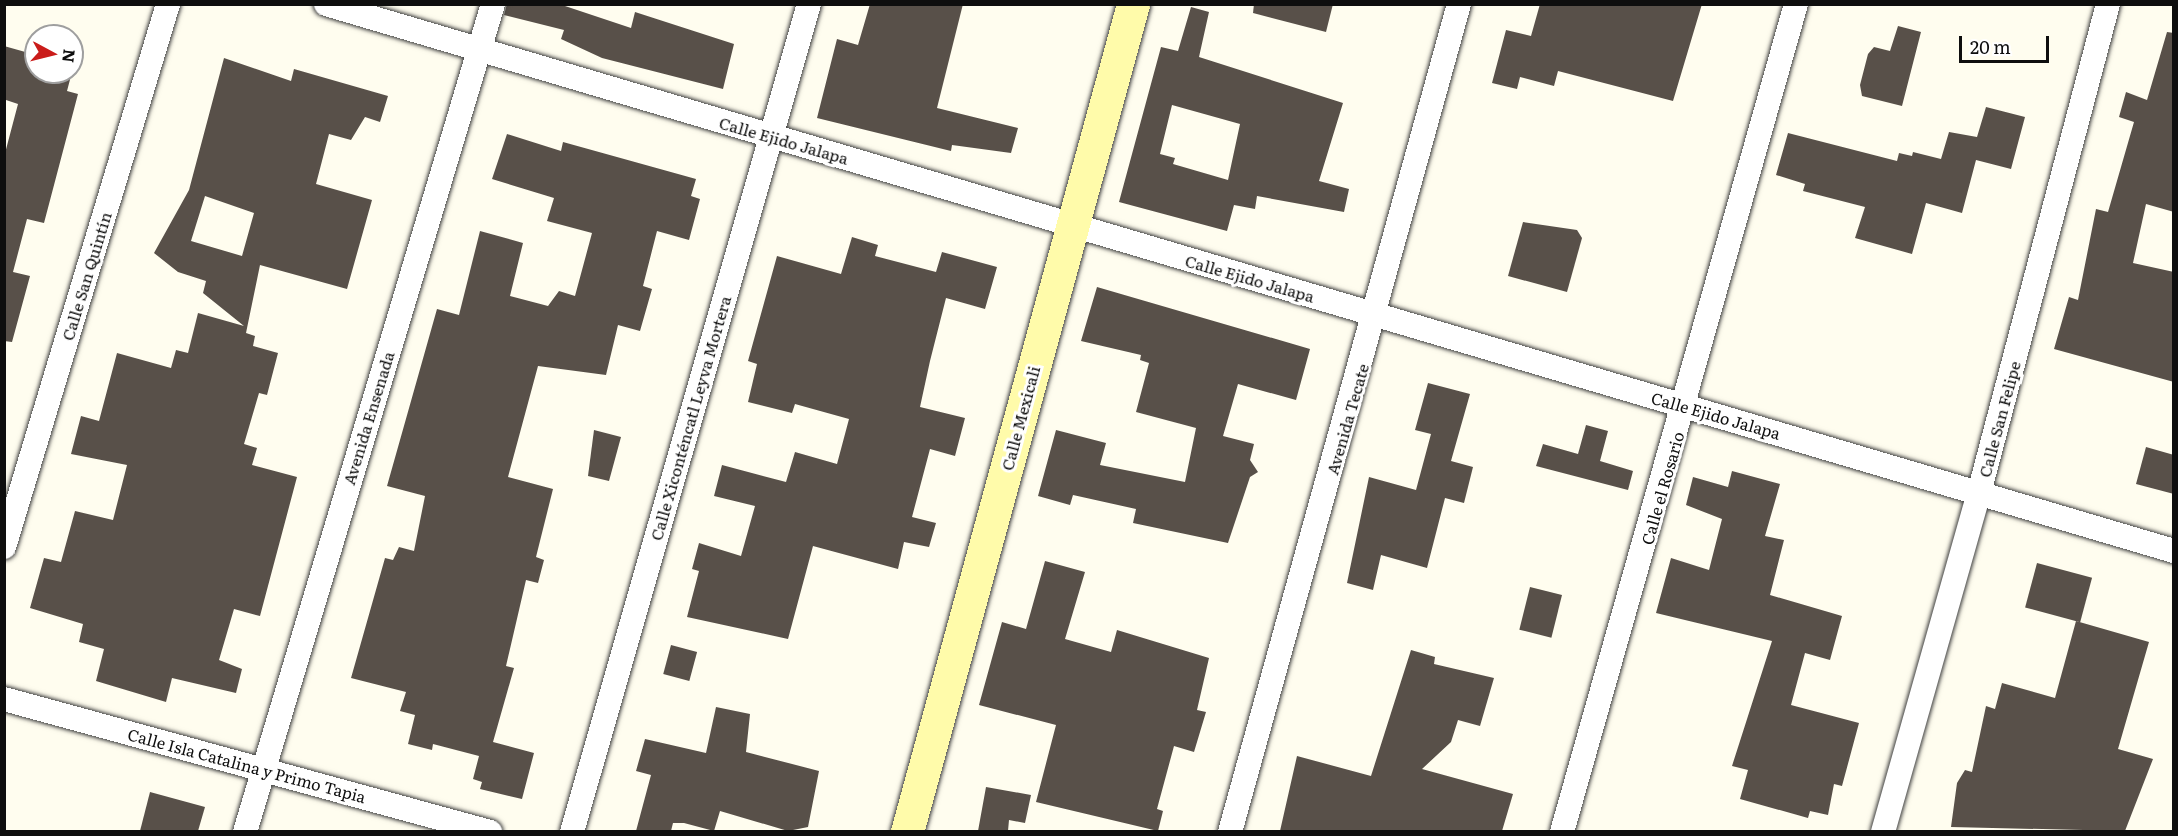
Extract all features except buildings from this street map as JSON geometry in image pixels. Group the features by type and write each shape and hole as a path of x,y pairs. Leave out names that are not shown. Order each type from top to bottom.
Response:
{"street":[{"name":"Calle San Quintín","path":"4,548 168,4"},
{"name":"Calle Ejido Jalapa","path":"326,4 2174,551"},
{"name":"Avenida Ensenada","path":"245,831 261,769 493,4"},
{"name":"Calle Xiconténcatl Leyva Mortera","path":"572,831 809,4"},
{"name":"Calle Mexicali","path":"907,831 1133,4"},
{"name":"Avenida Tecate","path":"1230,831 1376,315 1459,4"},
{"name":"Calle el Rosario","path":"1562,831 1685,406 1796,4"},
{"name":"Calle San Felipe","path":"1883,831 1979,493 2108,4"},
{"name":"Calle Isla Catalina y Primo Tapia","path":"4,699 490,831"}]}
